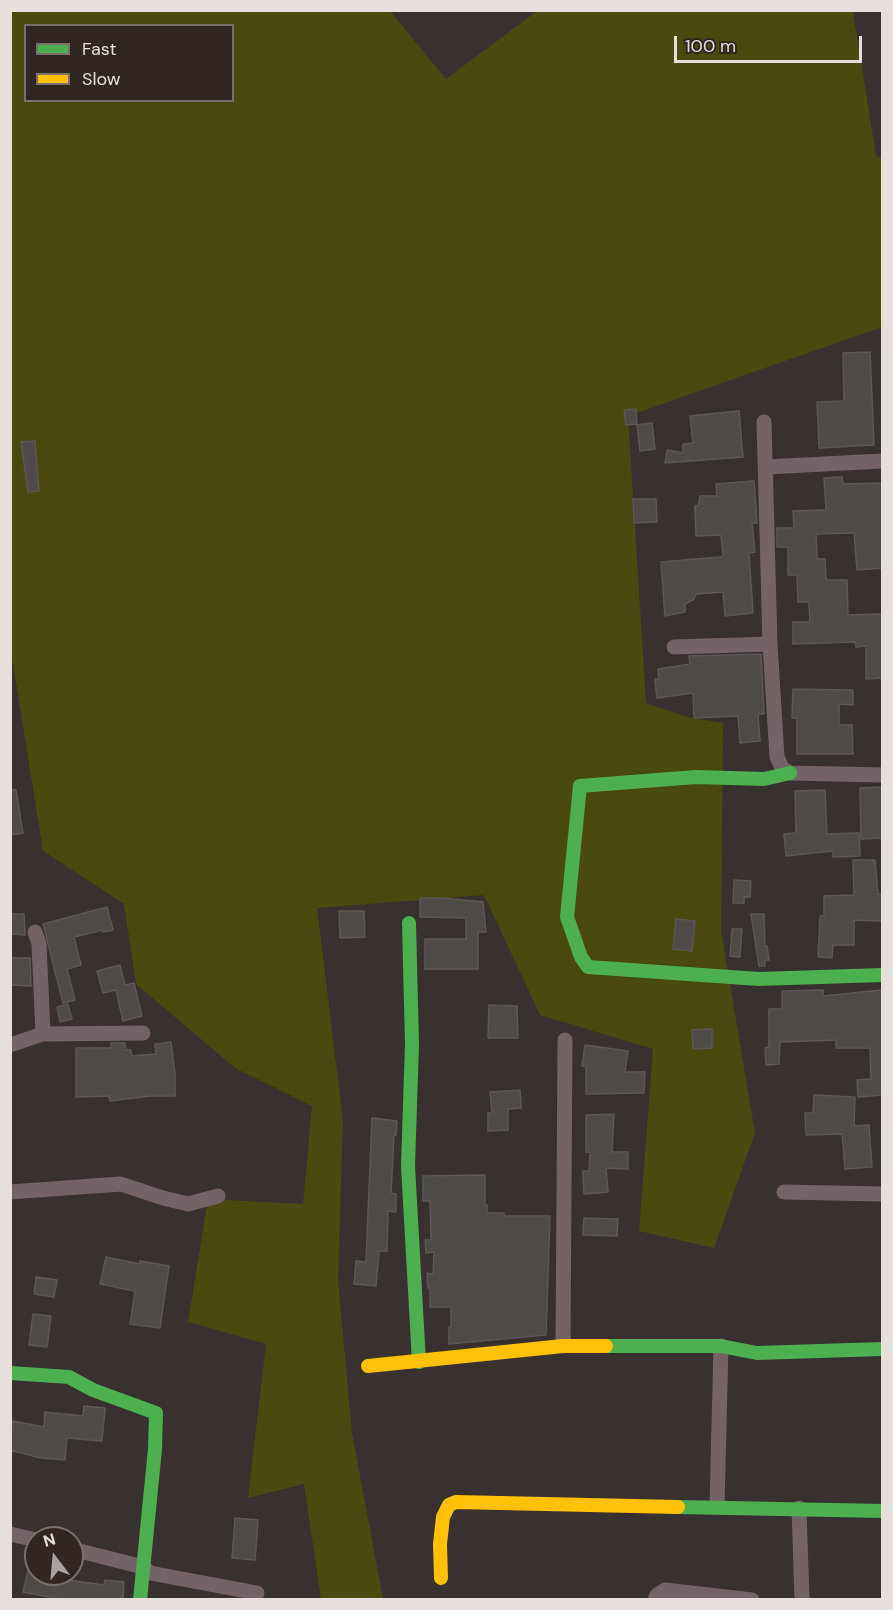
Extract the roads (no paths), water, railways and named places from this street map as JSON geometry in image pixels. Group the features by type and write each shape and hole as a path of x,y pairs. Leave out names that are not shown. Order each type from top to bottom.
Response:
{"street":[{"path":"764,422 770,644 777,757 782,768 790,773"},
{"path":"765,467 882,461"},
{"path":"674,647 770,644"},
{"path":"882,775 790,773 764,779 696,777 580,786 567,917 581,957 588,967 759,979 882,975"},
{"path":"409,923 412,1044 408,1166 419,1362"},
{"path":"35,932 39,944 43,1034"},
{"path":"10,1045 43,1034 143,1034"},
{"path":"563,1346 566,1040"},
{"path":"10,1192 121,1184 188,1204 218,1196"},
{"path":"784,1192 882,1194"},
{"path":"369,1366 563,1346 721,1346 757,1353 882,1349"},
{"path":"717,1507 721,1346"},
{"path":"10,1373 69,1377 93,1390 156,1413 155,1449 140,1599"},
{"path":"441,1578 440,1544 443,1517 449,1505 456,1502 882,1510"},
{"path":"799,1508 802,1599"},
{"path":"84,1552 143,1567 150,1574 257,1593"},
{"path":"655,1599 665,1590 752,1599"}]}
